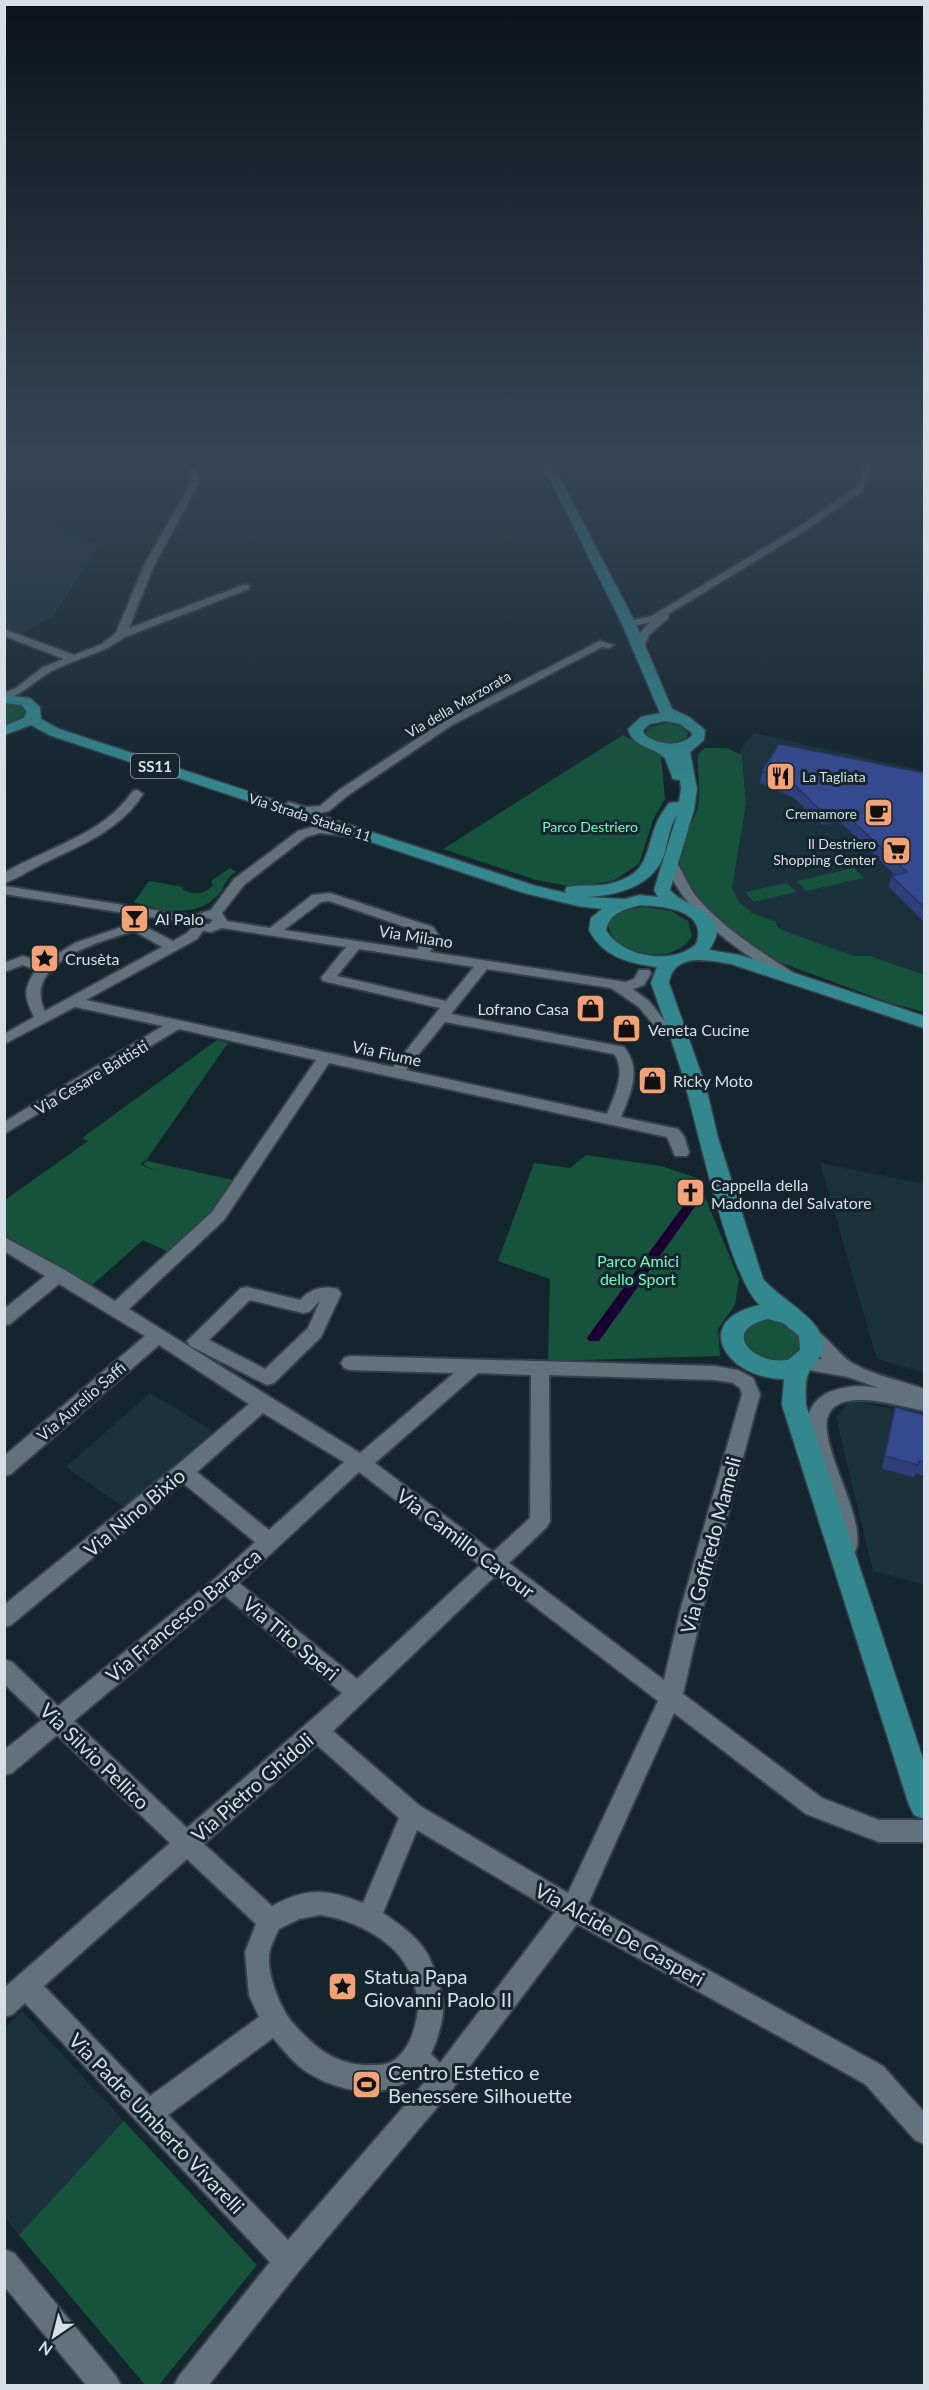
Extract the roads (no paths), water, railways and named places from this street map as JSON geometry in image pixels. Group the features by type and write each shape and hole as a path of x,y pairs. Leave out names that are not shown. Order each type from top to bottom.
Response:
{"main road":[{"path":"598,571 608,598 666,711 690,723 698,730 699,737 683,750 689,789 686,810 662,890 669,899 686,907 704,920 708,928 708,937 696,953"},
{"path":"601,571 629,624 658,712 652,719"},
{"path":"4,698 22,696"},
{"name":"Via Strada Statale 11","path":"22,696 35,710 34,722 54,732 567,899 600,905 627,902"},
{"name":"Via Strada Statale 11","path":"10,730 30,721 34,716"},
{"path":"670,1028 638,966 606,945 599,936 597,927 605,913 650,889 656,877 675,806 678,782 676,763 667,750 645,742 635,733 641,723 652,719 678,719"},
{"name":"Via Strada Statale 11","path":"10,730 34,728 54,732"},
{"path":"658,747 680,747 692,743"},
{"path":"490,875 584,892 629,882 642,874 653,861 665,820 675,806"},
{"name":"Via Strada Statale 11","path":"567,899 588,913 597,927"},
{"path":"627,902 655,900 686,907"},
{"path":"708,937 728,952 756,966"},
{"path":"638,966 671,961 696,953 718,955 924,1022"},
{"path":"670,1028 675,1006 671,986 672,974 685,964 706,960 719,961 817,987"},
{"path":"671,961 660,978 670,1028 682,1082 708,1138 753,1281 753,1299 747,1315"},
{"path":"753,1281 764,1296 799,1321 811,1336 813,1346 811,1355 802,1364 794,1383 794,1405 924,1804"},
{"path":"789,1316 768,1311 747,1315 739,1320 731,1336 739,1354 777,1383 794,1405"},
{"path":"758,1367 780,1371 802,1364"}],"street":[{"path":"121,635 147,571"},
{"path":"637,653 640,639 654,621 733,571"},
{"path":"22,696 47,669 106,646 121,635 246,587"},
{"path":"608,598 614,602 622,620 629,624 654,621"},
{"path":"622,611 654,621"},
{"path":"4,632 72,658"},
{"name":"Via della Marzorata","path":"331,806 343,793 448,723 600,644 609,645"},
{"path":"4,879 115,820 137,794"},
{"path":"256,799 308,812 331,806 333,818 362,834"},
{"path":"217,919 239,882 308,828 303,820 256,799"},
{"path":"302,834 319,829 362,834"},
{"path":"670,861 683,889 698,906 739,944 793,979"},
{"name":"Via Milano","path":"4,890 211,928 217,919 273,932 606,984"},
{"path":"273,932 317,898 330,897 428,930 432,936 421,955"},
{"path":"4,1040 192,936 197,924"},
{"path":"42,1019 35,1009 33,983 42,967 54,958 85,943 136,926 173,947"},
{"path":"355,945 328,978 445,1012 619,1050 625,1058 627,1082 612,1120"},
{"path":"4,968 23,960 42,967"},
{"path":"395,1074 483,965"},
{"path":"606,984 634,986 641,980 638,966"},
{"path":"606,984 625,990 638,998 670,1028"},
{"name":"Via Fiume","path":"74,1002 672,1133 676,1136 681,1152"},
{"name":"Via Cesare Battisti","path":"4,1129 177,1024"},
{"path":"117,1310 218,1216 325,1058"},
{"name":"Via Camillo Cavour","path":"4,1243 59,1274 262,1403 360,1462 814,1806 879,1831 924,1831"},
{"path":"4,1318 59,1274"},
{"path":"248,1293 303,1307 315,1295 333,1294 315,1332 267,1378 196,1341 248,1293"},
{"name":"Via Aurelio Saffi","path":"4,1468 158,1335"},
{"path":"811,1336 835,1361 849,1370"},
{"path":"350,1363 540,1368"},
{"path":"802,1364 849,1370 924,1396"},
{"name":"Via Francesco Baracca","path":"4,1765 224,1583 360,1462 474,1366"},
{"name":"Via Goffredo Mameli","path":"289,2261 442,2082 573,1909 671,1697 691,1611 751,1394 750,1385 746,1380 715,1373 540,1368"},
{"name":"Via Pietro Ghidoli","path":"4,2005 186,1843 317,1731 540,1521 540,1368"},
{"path":"852,1580 845,1519 816,1419 820,1411 835,1396 847,1392 868,1393 924,1404"},
{"name":"Via Nino Bixio","path":"4,1618 183,1472 262,1403"},
{"path":"183,1472 270,1542"},
{"name":"Via Tito Speri","path":"224,1583 358,1693"},
{"name":"Via Silvio Pellico","path":"4,1669 270,1920"},
{"name":"Via Alcide De Gasperi","path":"317,1731 412,1814 573,1909 874,2075 924,2131"},
{"path":"369,1918 412,1814"},
{"path":"328,1902 369,1918 396,1936 417,1960 430,2005 423,2043 403,2070 382,2079 352,2078 319,2066 296,2046 275,2021 262,1995 257,1952 270,1920 297,1905 328,1902"},
{"name":"Via Padre Umberto Vivarelli","path":"26,1985 289,2261"},
{"path":"148,2113 275,2021"},
{"path":"414,2056 442,2082"},
{"path":"189,2385 289,2261"},
{"path":"4,2263 106,2385"}],"waterway":[{"path":"594,1338 693,1201"}],"place":[{"name":"La Tagliata","path":"781,776"},
{"name":"Cremamore","path":"878,813"},
{"name":"Il Destriero Shopping Center","path":"897,851"},
{"name":"Al Palo","path":"134,918"},
{"name":"Crusèta","path":"44,958"},
{"name":"Lofrano Casa","path":"590,1008"},
{"name":"Veneta Cucine","path":"627,1029"},
{"name":"Ricky Moto","path":"652,1080"},
{"name":"Cappella della Madonna del Salvatore","path":"690,1193"},
{"name":"Statua Papa Giovanni Paolo II","path":"343,1987"},
{"name":"Centro Estetico e Benessere Silhouette","path":"367,2084"}],"park label":[{"name":"Parco Destriero","path":"590,826"},
{"name":"Parco Amici dello Sport","path":"638,1269"}]}
